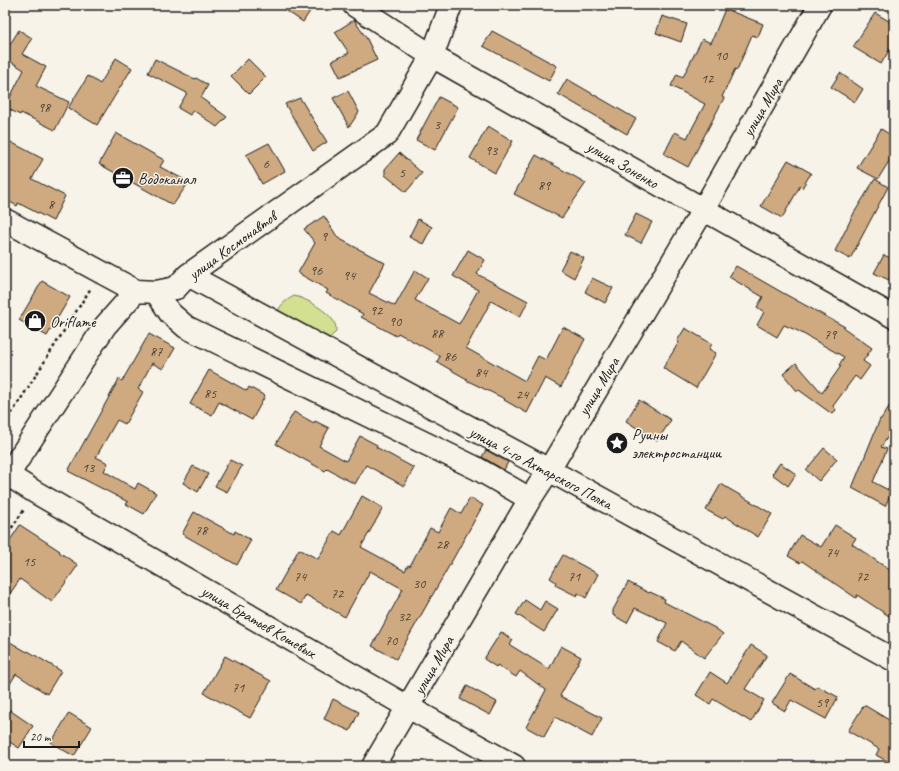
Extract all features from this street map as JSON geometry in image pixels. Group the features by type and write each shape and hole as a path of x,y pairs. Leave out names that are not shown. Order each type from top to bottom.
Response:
{"street":[{"name":"улица Зоненко","path":"354,5 432,56 894,317"},
{"name":"улица Космонавтов","path":"146,291 176,288 188,275 387,134 432,56 451,5"},
{"name":"улица Мира","path":"373,766 530,499 549,470 703,210 820,5"},
{"path":"5,220 102,272 146,291 186,327 476,468 530,499"},
{"name":"улица 4-го Ахтарского Полка","path":"188,275 549,470 894,660"},
{"path":"6,474 105,326 146,291"},
{"name":"улица Братьев Кошевых","path":"6,474 408,707 514,766"}],"path":[{"path":"5,424 102,272"},
{"path":"5,538 35,492"}],"green space":[{"path":"294,296 310,302 322,309 335,323 336,332 326,341 277,316 282,304"}],"building":[{"path":"278,5 314,5 303,22"},
{"path":"725,9 763,24 758,37 752,35 737,70 735,69 722,97 724,98 688,167 664,154 675,132 687,138 705,104 671,86 677,74 683,77 702,39 711,43"},
{"path":"875,13 894,24 894,42 881,64 853,47"},
{"path":"662,16 687,24 681,42 656,33"},
{"path":"354,20 367,39 377,60 340,77 332,61 349,53 335,32"},
{"path":"19,30 32,38 22,54 46,67 36,86 69,102 55,130 21,113 20,115 5,107 24,70 5,58 5,44 9,46"},
{"path":"492,31 557,66 549,81 483,46"},
{"path":"116,58 132,68 97,125 68,108 88,76 100,84"},
{"path":"155,59 208,85 201,98 227,117 217,127 193,110 190,115 178,108 187,93 148,73"},
{"path":"248,59 266,77 249,94 231,76"},
{"path":"840,73 863,89 855,102 831,87"},
{"path":"567,79 636,119 627,134 558,94"},
{"path":"348,91 359,112 349,127 333,98"},
{"path":"439,97 458,107 435,150 416,140"},
{"path":"300,98 327,142 313,151 285,104"},
{"path":"488,126 513,141 495,173 470,158"},
{"path":"881,129 894,137 894,153 878,179 857,168"},
{"path":"116,133 164,160 160,167 189,182 173,205 99,164"},
{"path":"5,139 43,159 32,179 65,196 53,221 18,203 17,206 5,199"},
{"path":"269,143 285,171 262,184 246,155"},
{"path":"399,153 422,173 406,192 385,175 385,169"},
{"path":"536,155 586,183 562,218 514,194"},
{"path":"788,160 811,173 802,188 800,186 782,218 761,206"},
{"path":"875,179 888,187 850,259 835,251 854,213"},
{"path":"636,214 652,222 641,243 625,235"},
{"path":"324,216 338,238 385,263 369,293 395,306 415,270 428,278 415,300 459,324 478,290 453,276 468,250 485,260 477,274 528,301 520,317 491,301 466,348 525,381 538,356 546,360 563,327 585,339 561,387 545,378 527,413 504,400 505,399 466,380 467,379 437,362 440,356 398,333 396,336 361,317 363,314 326,293 328,290 298,273 315,243 304,229"},
{"path":"418,219 432,227 423,244 409,237"},
{"path":"570,251 584,258 574,278 560,270"},
{"path":"884,255 894,260 894,271 889,280 874,273"},
{"path":"736,266 845,327 844,328 872,348 863,361 870,366 860,380 855,376 833,406 836,410 832,414 799,390 797,391 783,374 796,363 822,393 841,366 839,365 844,357 798,331 784,325 777,337 757,325 764,312 757,307 763,297 729,277"},
{"path":"592,278 613,288 605,303 585,292"},
{"path":"42,281 70,297 47,336 19,320"},
{"path":"685,328 712,344 709,349 716,353 696,388 663,368 679,342 677,341"},
{"path":"149,334 175,348 163,369 152,363 138,389 143,392 125,424 117,420 96,457 108,463 104,471 135,489 138,483 156,493 144,514 126,504 128,502 68,471 119,379 122,381"},
{"path":"209,370 247,391 249,387 265,396 252,420 219,402 212,415 190,404"},
{"path":"894,399 894,427 881,447 887,449 873,482 892,492 885,506 852,488 880,419"},
{"path":"639,400 671,420 657,441 626,421"},
{"path":"294,412 314,423 315,421 329,428 319,446 346,461 360,436 377,445 376,447 414,468 404,486 366,465 355,484 327,469 325,471 276,444"},
{"path":"824,448 837,459 819,481 806,470"},
{"path":"486,450 508,462 504,470 482,457"},
{"path":"230,460 242,466 227,492 215,486"},
{"path":"780,463 796,474 788,486 772,474"},
{"path":"193,466 208,474 198,492 183,483"},
{"path":"721,484 772,514 758,537 725,516 723,519 706,510"},
{"path":"362,496 383,508 361,547 405,571 408,565 410,566 430,528 438,532 451,508 461,514 470,498 483,505 396,659 372,646 403,589 370,571 345,617 306,595 301,604 276,590 299,549 318,559 334,531 341,535"},
{"path":"194,512 234,534 235,531 251,540 237,565 182,534"},
{"path":"20,525 60,551 59,552 78,565 52,602 20,579 5,601 5,548"},
{"path":"835,525 856,538 852,544 894,573 894,608 889,616 857,595 856,598 802,561 800,563 788,556 800,535 821,547"},
{"path":"563,555 598,574 586,598 578,593 577,596 555,585 556,582 550,578"},
{"path":"628,582 649,593 650,592 665,599 664,602 715,628 723,634 704,658 681,641 675,651 658,642 667,623 635,608 627,623 613,615 613,610"},
{"path":"525,600 540,610 545,601 558,609 544,632 516,614"},
{"path":"501,632 513,640 510,645 549,669 561,646 581,657 560,696 602,718 592,737 555,717 544,737 526,727 546,690 520,671 516,677 484,659"},
{"path":"5,639 61,671 47,694 16,674 5,692"},
{"path":"751,645 767,655 745,689 764,700 751,722 713,699 710,704 696,695 710,672 727,683"},
{"path":"225,656 271,681 250,718 204,693"},
{"path":"790,674 815,689 817,686 838,697 826,719 791,700 785,711 772,703"},
{"path":"467,686 497,702 490,715 460,699"},
{"path":"333,699 359,712 350,731 324,719"},
{"path":"864,705 894,723 894,765 876,755 879,749 848,731"},
{"path":"5,707 33,726 19,748 5,739"},
{"path":"69,713 92,727 74,756 51,743"}],"place":[{"name":"Водоканал","path":"123,178"},
{"name":"Oriflame","path":"35,321"},
{"name":"Руины электростанции","path":"617,443"}]}
